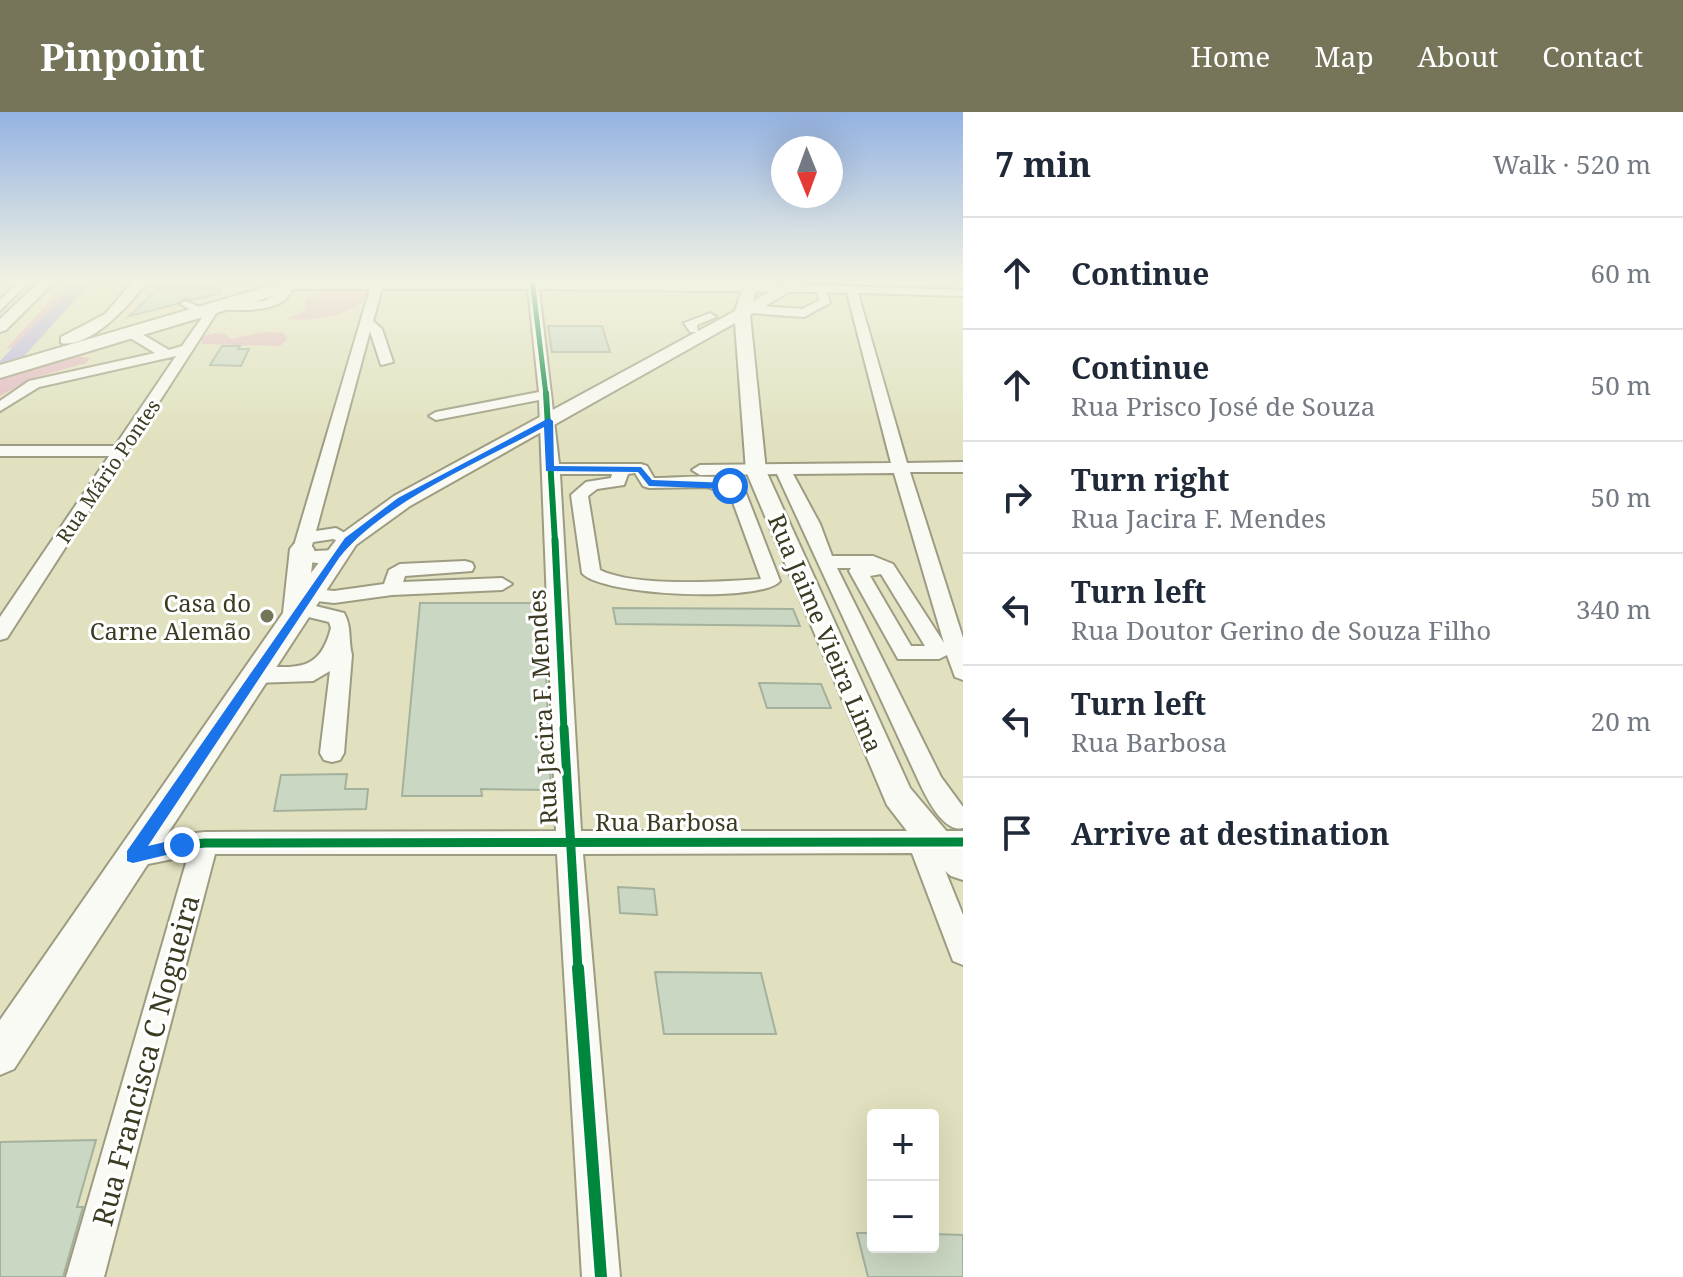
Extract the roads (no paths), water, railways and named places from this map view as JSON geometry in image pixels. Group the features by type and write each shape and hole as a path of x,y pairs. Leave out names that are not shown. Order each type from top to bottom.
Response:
{"highway":[{"path":"0,372 67,340 91,333"},
{"path":"0,359 129,333"}],"main road":[{"path":"67,340 79,333"},
{"path":"680,347 691,333"},
{"path":"0,1055 340,543 402,501 700,333"},
{"name":"Rua Jaime Vieira Lima","path":"751,333 756,471 898,796 944,837 963,865"},
{"path":"301,605 303,544"}],"street":[{"path":"132,333 167,354"},
{"name":"Rua Mário Pontes","path":"0,633 199,333"},
{"path":"312,505 340,543 316,558 307,556 303,544 312,505 363,333"},
{"path":"377,333 386,362"},
{"name":"Rua Jacira F. Mendes","path":"538,333 549,421 569,841 601,1277"},
{"path":"864,333 963,672"},
{"path":"0,407 34,384 188,349"},
{"path":"436,416 545,395"},
{"path":"0,451 120,451"},
{"path":"549,469 756,471 963,467"},
{"path":"621,469 618,482 592,485 579,495 591,573 596,578 623,585 763,585 771,581 737,491 730,486 717,484 649,483 641,469"},
{"path":"783,470 932,784 963,951"},
{"path":"824,557 888,554 935,628"},
{"path":"824,557 873,562 886,568 939,652 905,654 858,571 886,568"},
{"path":"392,589 400,570 465,567"},
{"path":"301,605 392,589 502,584"},
{"path":"254,675 313,673 325,664 338,641 341,628 337,618 301,605"},
{"path":"332,753 342,655 338,641"},
{"name":"Rua Barbosa","path":"133,856 167,847 205,843 944,837"},
{"name":"Rua Francisca C Nogueira","path":"85,1277 205,843"}],"waterway":[{"path":"0,372 36,333"}],"place":[{"name":"Casa do Carne Alemão","path":"267,616"}]}
